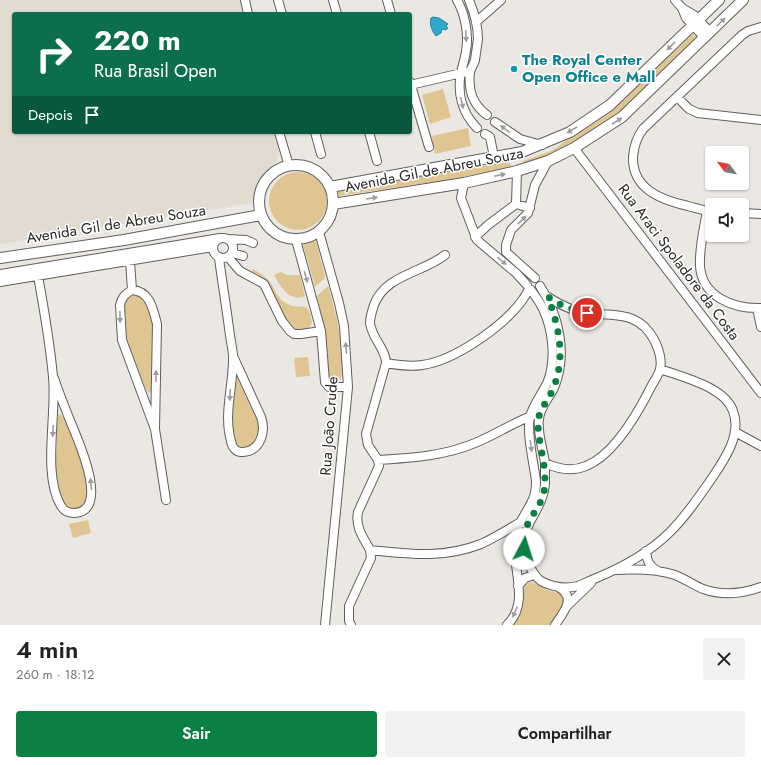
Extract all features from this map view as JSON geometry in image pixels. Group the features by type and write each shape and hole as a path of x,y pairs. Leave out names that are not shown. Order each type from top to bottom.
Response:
{"street":[{"path":"245,0 248,12"},
{"path":"278,0 281,12"},
{"path":"333,0 336,12"},
{"path":"387,0 390,12"},
{"path":"457,0 464,14 467,38 461,73 460,93 464,110 468,118 477,128"},
{"path":"469,0 476,22 478,38 477,49 470,71 470,89 472,98 478,108 487,115"},
{"path":"476,22 501,0"},
{"path":"675,0 682,8 691,12 696,23 708,35"},
{"name":"Avenida Gil de Abreu Souza","path":"330,188 522,152 542,145 570,132 610,105 719,0"},
{"name":"Avenida Gil de Abreu Souza","path":"333,204 464,182 517,171 548,161 574,148 622,117 743,0"},
{"path":"705,210 672,202 653,194 637,177 634,169 633,157 635,142 640,132 742,35 748,31 761,27"},
{"path":"412,84 470,71"},
{"path":"412,91 429,147"},
{"path":"677,97 689,109 698,113 761,120"},
{"path":"495,122 520,139 542,145 536,152 520,161 517,171 516,204"},
{"path":"280,134 288,166"},
{"path":"316,134 321,154"},
{"path":"370,134 377,162"},
{"path":"485,134 490,137 494,157"},
{"name":"Rua Araci Spoladore da Costa","path":"574,148 761,393"},
{"path":"548,161 535,185 530,208 526,215 511,230 505,248 506,252 539,282 540,286 548,297 558,327 560,360 557,380 540,414 538,428 545,463 545,484 540,504 525,533 524,549 526,558 534,575 543,582 564,590 568,596 567,606"},
{"path":"294,165 305,166 316,170 324,178 330,188 333,204 331,215 319,232 312,236 296,240 285,238 275,233 267,225 261,215 259,204 260,193 265,182 282,168 294,165"},
{"path":"464,182 461,198 475,238 518,275 543,308 547,319 553,351 553,359 547,381 530,417 529,430 536,489 534,498 519,524 515,539 518,604 512,618 506,625"},
{"path":"516,204 530,208"},
{"path":"475,238 488,225 516,204"},
{"path":"749,213 761,214"},
{"name":"Avenida Gil de Abreu Souza","path":"0,258 124,240 261,215"},
{"name":"Rua João Crude","path":"319,232 344,326 348,387 325,625"},
{"path":"705,232 700,258 701,273 704,280 713,294 723,301 736,306 759,308 761,327"},
{"path":"236,372 229,398 230,438 233,447 240,452 244,452 259,444 264,427 261,417 236,372 219,258 214,254 213,247 216,240 224,239 246,240 253,243"},
{"path":"0,274 224,239 231,241 233,247 230,255"},
{"path":"296,240 321,330 327,385 348,387"},
{"path":"0,282 213,247"},
{"path":"230,255 240,271 264,284 282,321 290,331 294,334 301,334 321,330"},
{"path":"219,258 230,255 243,256"},
{"path":"351,625 349,621 348,606 371,558 370,550 358,528 357,519 358,512 379,466 378,460 368,445 366,434 386,363 385,355 371,329 370,317 376,300 391,283 409,273 436,262 445,255"},
{"path":"130,261 132,290"},
{"path":"38,276 54,378 52,464 54,486 59,503 63,509 69,513 80,512 86,508 90,501 91,480 54,378"},
{"path":"386,363 409,366 431,364 456,353 499,324 522,301 529,288 529,281 534,278"},
{"path":"529,288 537,290 540,286"},
{"path":"529,288 575,311 619,315 634,320 641,324 652,337 659,353 660,369 632,423 616,442 599,458 586,466 572,470 555,467 545,463"},
{"path":"155,429 122,340 120,304 125,295 132,290 142,292 148,298 154,310 157,324 155,429 166,500"},
{"path":"558,587 579,585 616,570 646,551 669,533 690,510 722,462 735,432 734,411 721,395 706,386 660,369"},
{"path":"142,394 156,393"},
{"path":"53,415 66,412"},
{"path":"378,460 415,458 450,452 475,443 530,417 540,414"},
{"path":"735,432 761,446"},
{"path":"370,550 415,555 448,553 483,543 519,524 529,523"},
{"path":"646,551 650,566 661,572"},
{"path":"616,570 648,570 661,572 676,576 704,589 725,594 744,592 761,587"},
{"path":"518,586 525,578 534,575"},
{"path":"555,625 567,606 594,579"}],"shaded area":[{"path":"0,0 240,0 243,12 12,12 12,134 276,134 279,144 279,155 276,164 262,176 258,184 253,203 0,244"},
{"path":"693,34 698,38 618,113 581,140 541,158 524,164 523,163 523,161 553,150 595,122 625,97"},
{"path":"443,89 451,117 430,124 422,95"},
{"path":"468,128 471,146 435,154 432,136"},
{"path":"508,162 511,165 511,168 452,179 338,196 338,191 345,188"},
{"path":"298,172 309,174 322,185 325,190 327,201 325,212 314,225 309,228 298,230 287,228 274,217 271,212 269,201 271,190 282,177 287,174"},
{"path":"316,241 325,276 324,279 315,287 303,245"},
{"path":"253,269 271,283 278,296 284,302 293,306 306,307 312,322 309,328 298,330 292,326 282,313 266,282 262,278 250,273"},
{"path":"281,272 287,275 300,275 305,296 300,298 295,297 290,295 282,288 274,275"},
{"path":"328,286 337,320 341,344 341,378 337,382 331,381 328,375 327,342 317,296"},
{"path":"133,295 142,298 149,307 152,320 154,353 151,392 149,393 132,356 124,327 126,302"},
{"path":"308,357 310,376 296,377 294,358"},
{"path":"235,375 238,375 240,378 250,405 261,425 255,444 242,449 233,442 232,406"},
{"path":"59,414 64,418 68,427 83,465 86,478 87,491 85,501 78,510 66,508 57,484 57,420"},
{"path":"88,520 91,533 73,538 69,524"},
{"path":"531,582 549,591 562,594 564,603 551,625 512,625 523,602 525,584"}],"water":[{"path":"433,17 439,18 448,24 446,26 448,28 446,30 442,29 441,33 436,36 432,30 430,20"}],"place":[{"name":"The Royal Center Open Office e Mall","path":"514,69"}],"route":[{"path":"524,549 526,528 540,504 545,484 545,463 538,421 544,404 552,392 557,380 560,360 558,327 548,297 565,307 575,311 587,313"}]}
